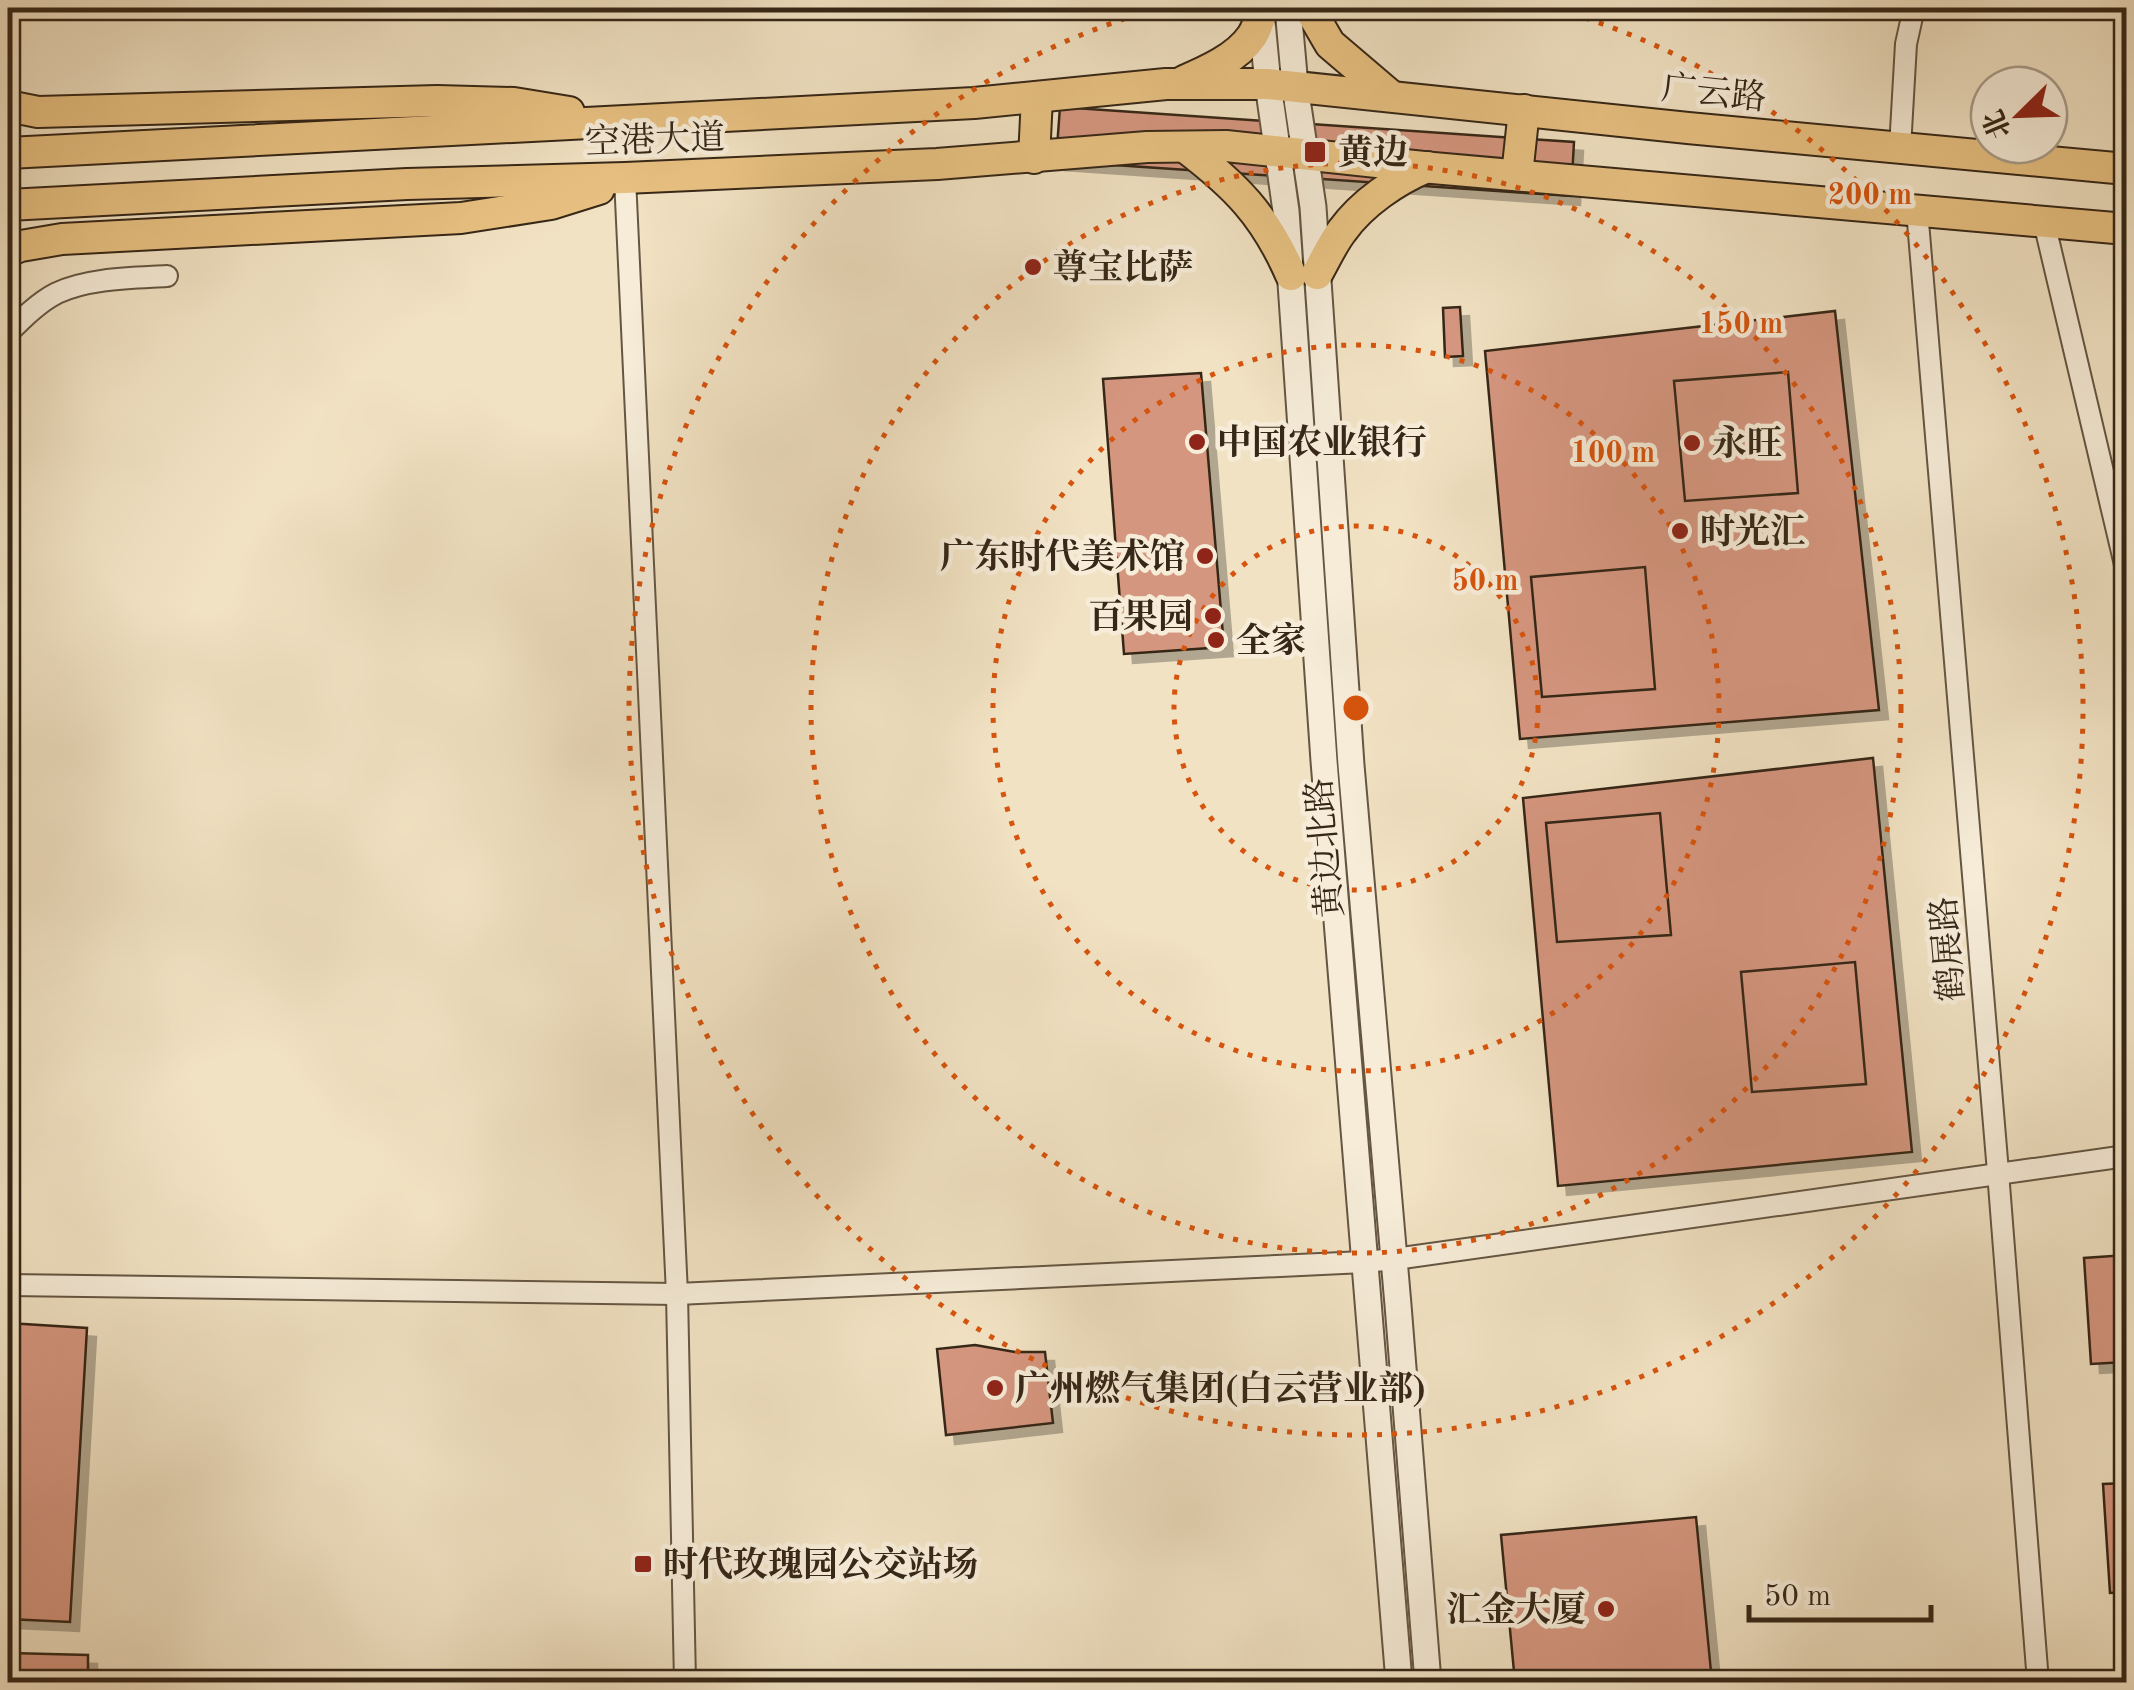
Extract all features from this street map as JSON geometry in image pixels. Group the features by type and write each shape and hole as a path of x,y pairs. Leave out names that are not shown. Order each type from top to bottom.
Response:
{"main road":[{"path":"1310,8 1330,44 1391,96"},
{"path":"1177,84 1235,53 1270,10"},
{"name":"广云路","path":"1281,85 2126,170"},
{"name":"空港大道","path":"8,153 974,102 1118,87 1281,85"},
{"path":"1034,158 1037,97"},
{"path":"8,106 38,112 476,101 514,103 621,122"},
{"path":"1517,175 1524,110"},
{"name":"空港大道","path":"8,205 1034,158 1147,147 1226,146 1292,153"},
{"path":"1185,147 1248,202 1304,274 1366,206 1396,183 1428,167"},
{"path":"1292,153 2126,229"},
{"path":"8,251 62,239 478,216 550,204 625,178"}],"street":[{"path":"1900,148 1906,44 1914,8"},
{"name":"黄边北路","path":"1270,10 1292,153 1341,631 1428,1682"},
{"path":"625,178 677,1294 685,1682"},
{"name":"鹤展路","path":"1917,210 2038,1682"},
{"path":"2044,222 2126,569"},
{"name":"黄边北路","path":"1304,274 1323,742 1399,1682"},
{"path":"8,333 58,293 108,279 167,276"},
{"path":"1350,1072 1378,1070"},
{"path":"8,1286 677,1294 1364,1262 2126,1156"}],"building":[{"name":"黄边","path":"1060,107 1574,142 1571,196 1056,161"},
{"path":"1460,307 1463,356 1445,357 1443,308"},
{"name":"时光汇","path":"1835,311 1879,710 1520,739 1485,351"},
{"path":"1788,372 1798,493 1685,501 1674,381"},
{"path":"1201,373 1224,647 1124,654 1103,379"},
{"path":"1645,567 1655,689 1542,697 1531,577"},
{"path":"1873,758 1912,1152 1558,1186 1523,798"},
{"path":"1660,813 1671,935 1557,942 1546,823"},
{"path":"1855,962 1866,1084 1752,1092 1741,972"},
{"path":"2126,1255 2126,1362 2091,1364 2084,1258"},
{"path":"8,1323 87,1328 70,1622 8,1619"},
{"name":"广州燃气集团(白云营业部)","path":"975,1345 1045,1352 1053,1423 946,1435 937,1349"},
{"path":"2126,1483 2126,1592 2110,1593 2103,1484"},
{"name":"汇金大厦","path":"1696,1517 1712,1682 1515,1682 1501,1535"},
{"path":"10,1653 88,1655 88,1682 9,1682"}],"place":[{"name":"黄边","path":"1315,152"},
{"name":"尊宝比萨","path":"1033,267"},
{"name":"中国农业银行","path":"1197,442"},
{"name":"永旺","path":"1692,443"},
{"name":"时光汇","path":"1680,531"},
{"name":"广东时代美术馆","path":"1205,556"},
{"name":"百果园","path":"1213,616"},
{"name":"全家","path":"1216,640"},
{"name":"广州燃气集团(白云营业部)","path":"995,1388"},
{"name":"时代玫瑰园公交站场","path":"643,1564"},
{"name":"汇金大厦","path":"1606,1609"}]}
